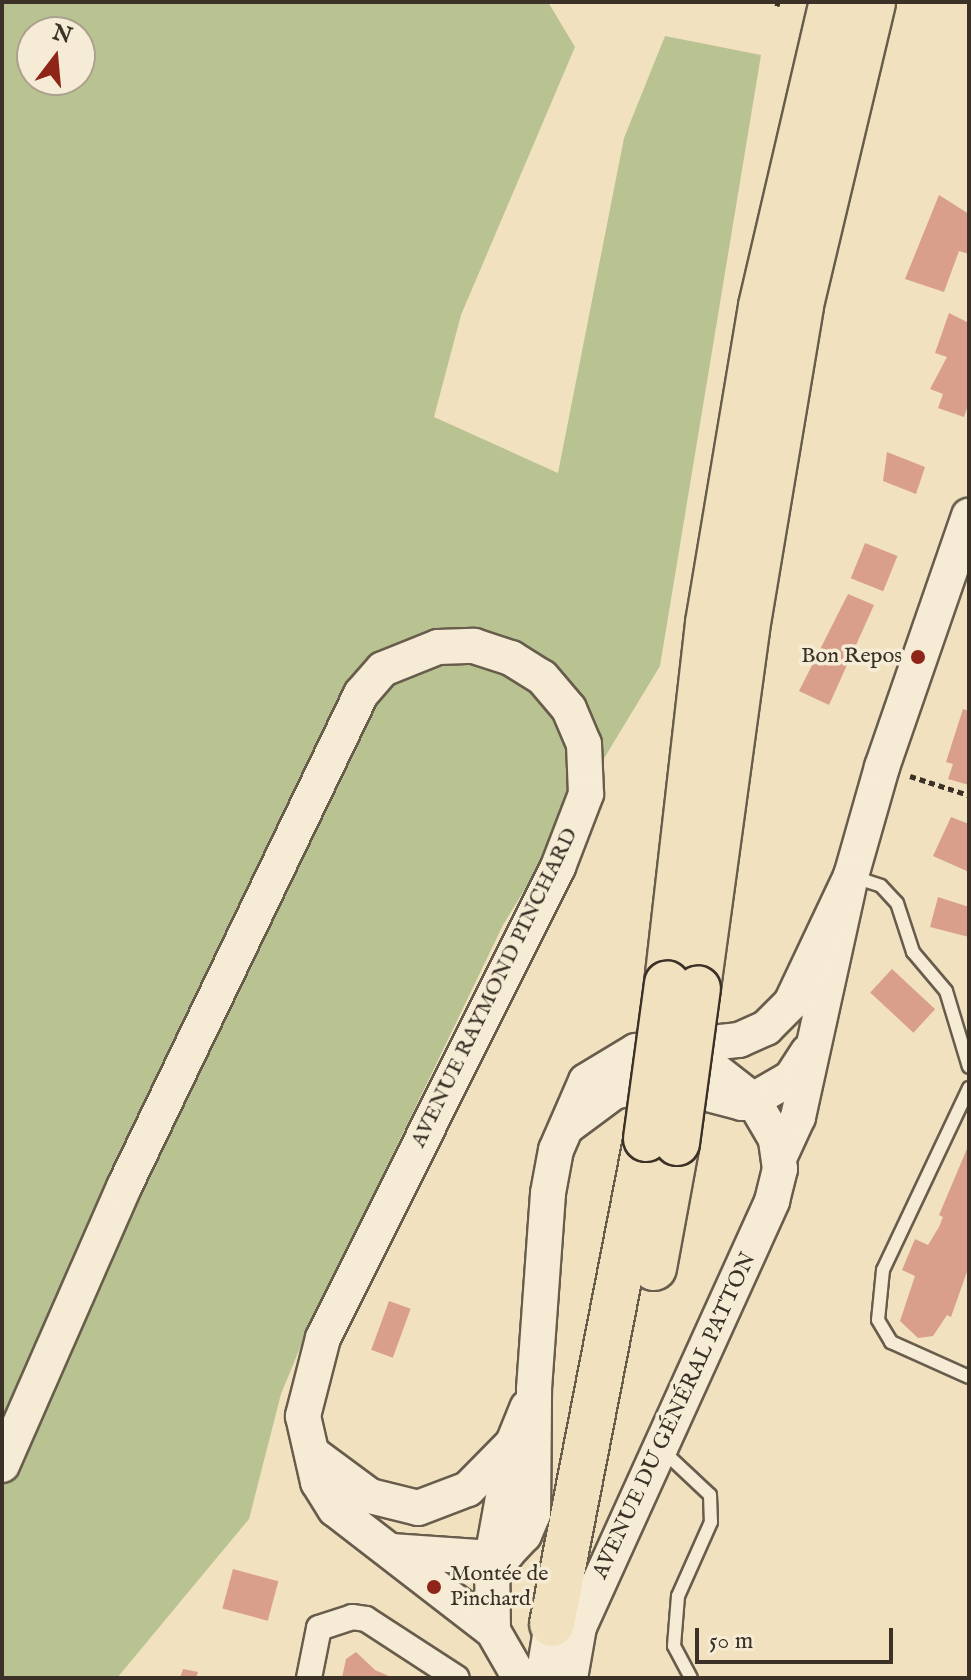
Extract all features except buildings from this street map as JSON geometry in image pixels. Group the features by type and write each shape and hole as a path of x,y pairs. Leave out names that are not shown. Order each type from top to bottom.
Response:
{"highway":[{"path":"682,986 708,623 751,366 795,146 832,2"},
{"path":"565,1626 662,1141 682,986 747,629 801,305 873,2"}],"street":[{"name":"AVENUE DU GÉNÉRAL PATTON","path":"543,1678 565,1626 659,1447 772,1201 781,1154 798,1117 851,876 882,767 969,516"},
{"name":"AVENUE RAYMOND PINCHARD","path":"2,1465 124,1187 347,716 373,677 401,658 438,647 474,646 527,666 569,709 584,744 586,794 558,867 323,1338 303,1416 318,1482 335,1509 493,1631 520,1678"},
{"name":"AVENUE DU GÉNÉRAL PATTON","path":"534,1389 548,1193 574,1101 597,1070 636,1051 739,1040 780,1015 797,991 851,876"},
{"name":"AVENUE DU GÉNÉRAL PATTON","path":"753,1100 791,1078 812,1046"},
{"path":"660,1049 702,1060 753,1100 781,1154"},
{"path":"565,1129 614,1092 644,1085 674,1085 742,1103 753,1100"},
{"path":"493,1631 492,1558 513,1443 534,1389"},
{"path":"383,1549 410,1556 492,1558 507,1553 524,1535 533,1514 534,1389"},
{"path":"313,1454 370,1496 418,1508 468,1489 513,1443"},
{"path":"309,1678 319,1628 352,1617 366,1619 457,1678"},
{"name":"AVENUE DU GÉNÉRAL PATTON","path":"565,1626 570,1678"}],"lane":[{"path":"851,876 881,886 897,903 913,952 946,991 969,1067"},
{"path":"969,1088 883,1270 878,1320 891,1342 969,1377"},
{"path":"659,1447 710,1495 711,1522 678,1596 674,1646 691,1678"}],"path":[{"path":"906,774 969,795"}],"green space":[{"path":"2,2 548,2 575,47 461,315 434,417 558,473 624,138 665,36 761,55 660,666 503,925 302,1343 281,1394 249,1519 117,1678 2,1678"}],"place":[{"name":"Bon Repos","path":"918,657"},
{"name":"Montée de Pinchard","path":"434,1587"}]}
